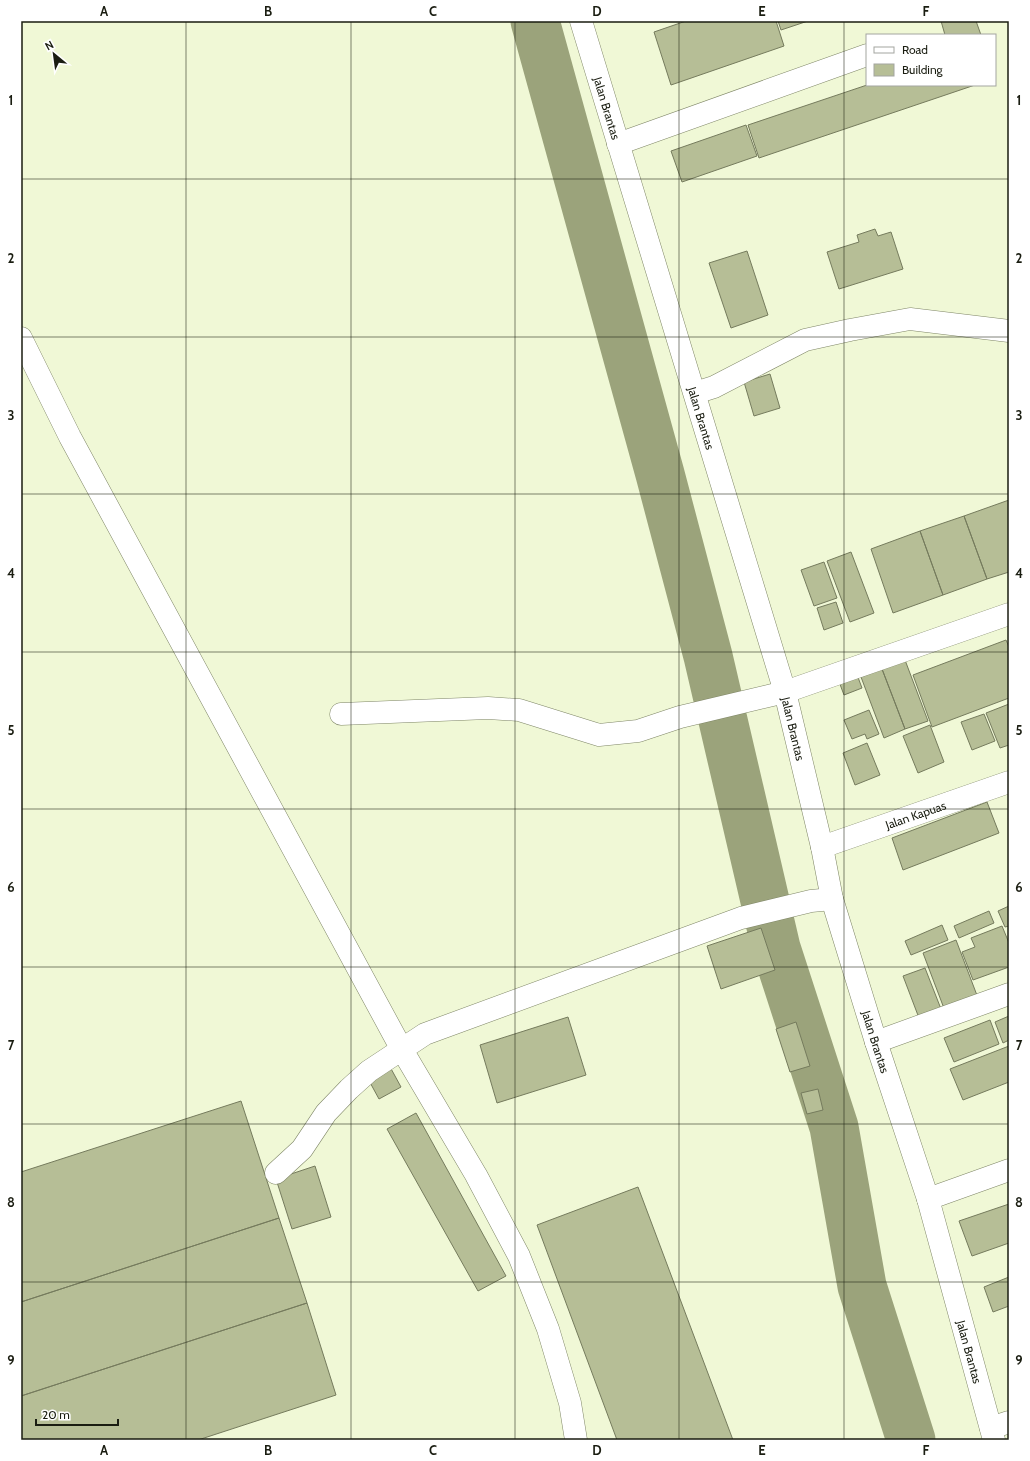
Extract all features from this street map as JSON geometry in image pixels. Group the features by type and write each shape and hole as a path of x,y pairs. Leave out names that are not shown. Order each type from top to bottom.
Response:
{"main road":[{"name":"Jalan Brantas","path":"581,21 785,692 822,847 821,900 876,1042 928,1199 998,1430"},
{"path":"618,144 866,55"},
{"path":"695,393 714,387 805,340 850,330 910,319 1009,331"},
{"path":"21,338 70,437 401,1048 476,1175 519,1256 548,1330 570,1403 576,1440"},
{"path":"341,714 488,708 519,710 599,735 638,731 689,715 785,692 1009,614"},
{"name":"Jalan Kapuas","path":"822,847 1009,782"},
{"path":"276,1173 302,1149 326,1113 349,1089 369,1071 401,1048 425,1034 741,918 821,900"},
{"path":"876,1042 1009,994"},
{"path":"928,1199 1009,1170"}],"building":[{"path":"686,21 776,21 784,46 671,85 654,32"},
{"path":"778,21 808,21 781,30"},
{"path":"941,21 976,21 981,34 945,34"},
{"path":"866,85 972,86 759,158 748,125"},
{"path":"746,125 757,156 682,182 671,151"},
{"path":"875,229 878,236 891,232 903,269 839,289 827,252 859,242 857,235"},
{"path":"747,251 768,315 731,328 709,263"},
{"path":"770,374 780,408 754,416 744,382"},
{"path":"1009,500 1009,572 987,579 964,516"},
{"path":"964,516 987,579 943,595 920,531"},
{"path":"920,531 943,595 893,613 871,549"},
{"path":"851,552 874,613 850,622 827,561"},
{"path":"824,562 837,598 814,606 801,570"},
{"path":"836,602 843,623 824,630 817,608"},
{"path":"1006,640 1009,647 1009,698 932,727 913,675"},
{"path":"905,660 928,721 905,729 882,669"},
{"path":"882,669 905,729 884,738 861,677"},
{"path":"856,672 862,688 844,695 838,679"},
{"path":"1009,704 1009,745 1000,748 986,713"},
{"path":"869,710 879,734 867,739 865,734 852,739 844,720"},
{"path":"984,714 995,741 972,750 961,722"},
{"path":"930,725 944,762 918,773 903,736"},
{"path":"867,743 880,775 855,785 843,753"},
{"path":"987,802 999,833 903,870 892,838"},
{"path":"1009,906 1009,926 1005,927 998,911"},
{"path":"989,911 994,923 959,938 954,926"},
{"path":"942,925 948,940 911,955 905,941"},
{"path":"1002,926 1009,943 1009,967 973,980 962,952 975,947 971,938"},
{"path":"761,928 775,970 721,989 707,946"},
{"path":"956,940 978,998 945,1011 923,953"},
{"path":"925,968 941,1009 919,1018 903,976"},
{"path":"1009,1016 1009,1040 1003,1043 995,1022"},
{"path":"568,1017 586,1075 497,1103 480,1045"},
{"path":"990,1020 999,1044 954,1062 944,1038"},
{"path":"796,1022 810,1066 790,1072 776,1029"},
{"path":"1009,1046 1009,1082 963,1100 950,1069"},
{"path":"389,1065 401,1087 379,1099 367,1077"},
{"path":"818,1089 823,1110 807,1114 801,1093"},
{"path":"241,1101 279,1218 21,1302 21,1172"},
{"path":"416,1113 506,1276 478,1291 387,1129"},
{"path":"315,1166 331,1217 292,1229 276,1179"},
{"path":"638,1187 733,1440 617,1440 537,1225"},
{"path":"1009,1204 1009,1243 972,1256 959,1221"},
{"path":"279,1218 307,1303 21,1396 21,1302"},
{"path":"1009,1277 1009,1306 993,1312 984,1287"},
{"path":"307,1303 336,1395 198,1440 21,1440 21,1396"}],"waterway":[{"path":"535,21 660,474 708,656 776,948 834,1127 862,1286 911,1440"}]}
